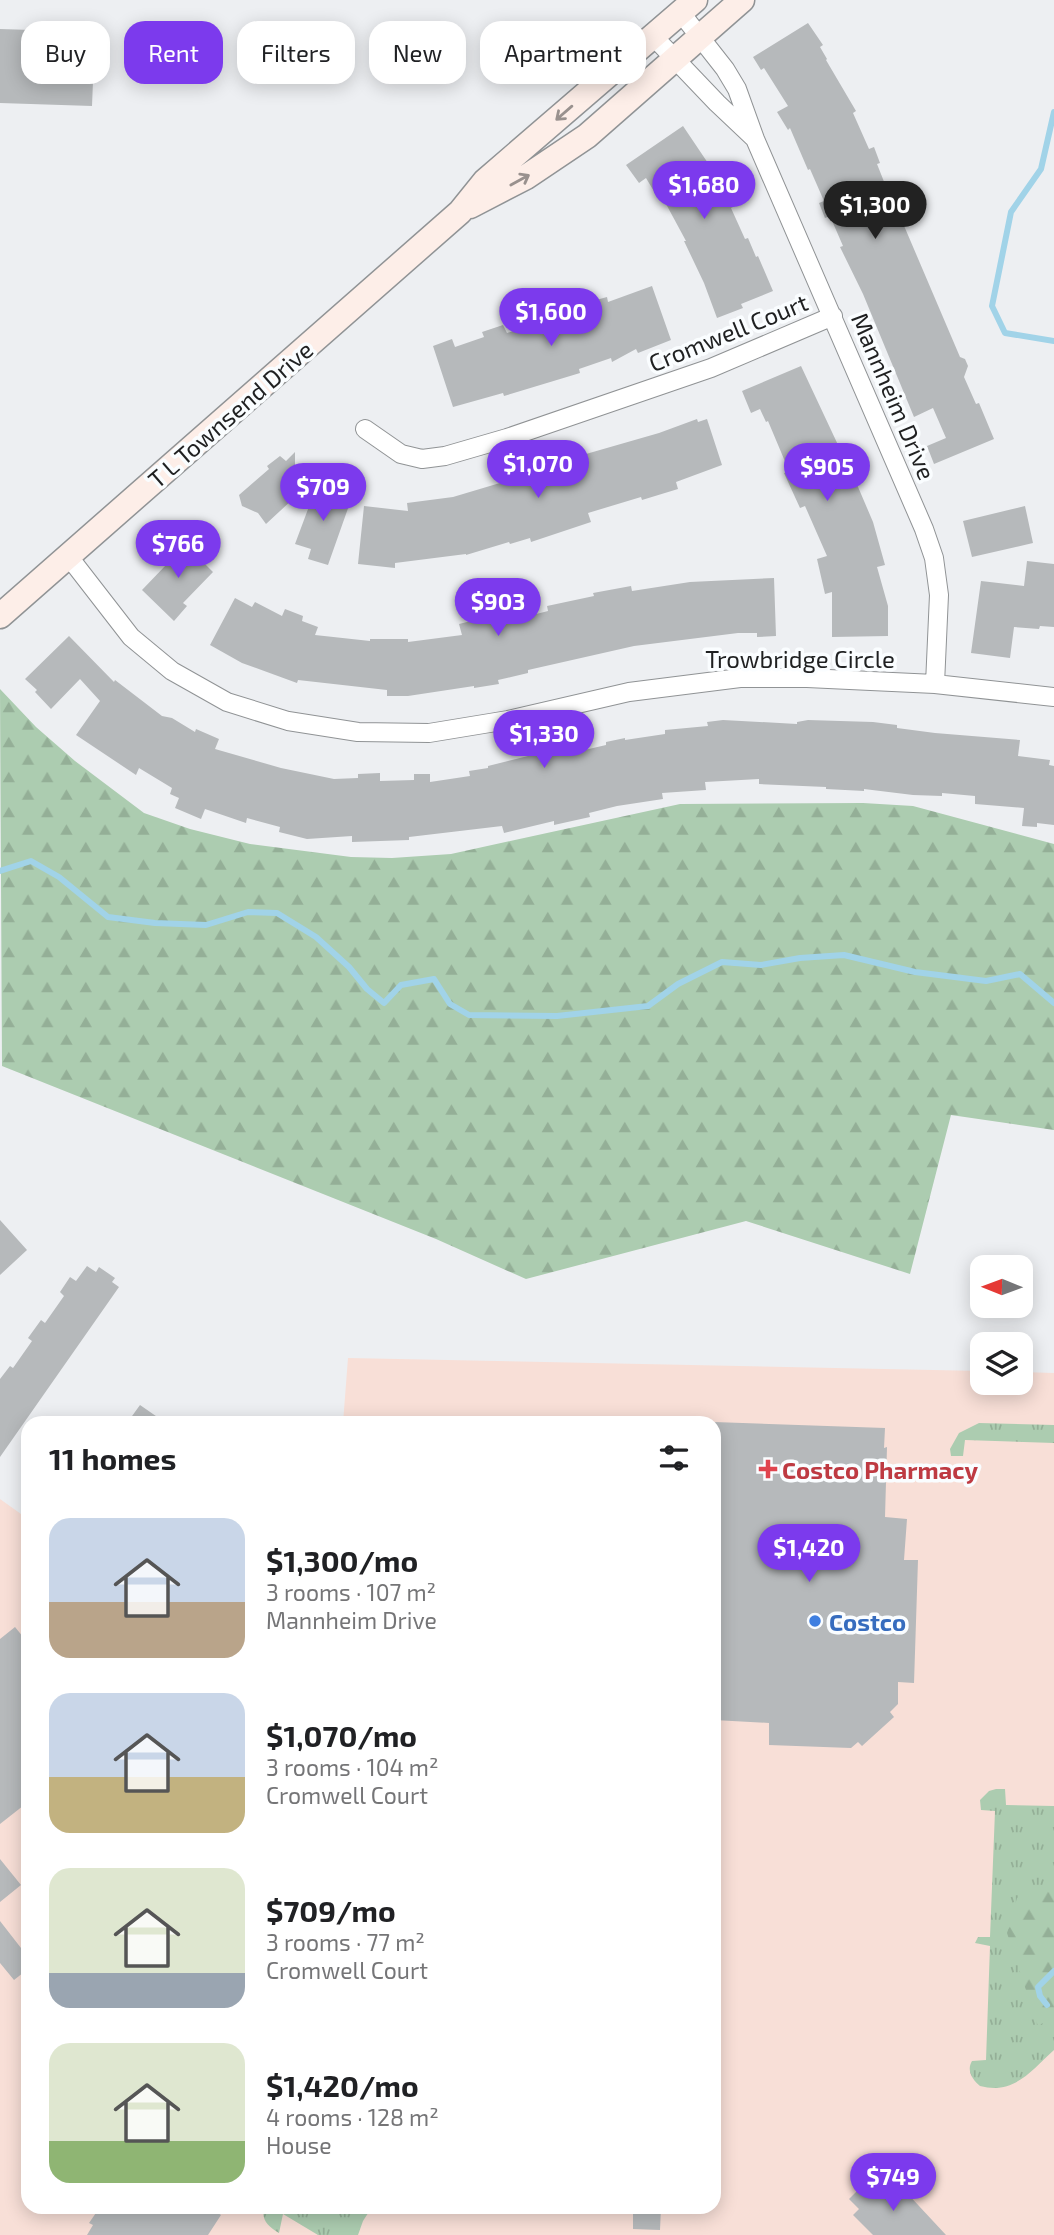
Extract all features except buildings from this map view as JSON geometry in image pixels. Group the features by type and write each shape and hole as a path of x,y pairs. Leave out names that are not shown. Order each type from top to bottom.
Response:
{"street":[{"name":"T L Townsend Drive","path":"460,212 526,177 587,136 742,0"},
{"name":"T L Townsend Drive","path":"0,616 460,212 485,181 688,6"},
{"name":"Mannheim Drive","path":"688,6 700,37 741,95 755,139 904,480 934,558 939,595 935,684"},
{"name":"Mannheim Drive","path":"653,36 755,139"},
{"path":"707,93 728,75"},
{"name":"Cromwell Court","path":"365,429 401,454 422,459 445,456 507,439 711,368 833,316"},
{"name":"Trowbridge Circle","path":"69,556 131,637 172,671 227,702 288,721 358,732 429,733 508,720 629,692 740,678 935,684 1054,697"}],"shaded area":[{"path":"348,1358 970,1371 970,1395 1033,1395 1033,1372 1054,1373 1054,2235 0,2235 0,1499 21,1514 21,2214 721,2214 721,1416 344,1416"}],"green space":[{"path":"0,689 36,727 75,761 144,813 190,829 250,844 351,857 392,858 451,854 680,804 863,803 913,806 1054,844 1054,1130 951,1115 910,1274 746,1221 526,1279 436,1239 2,1066"},
{"path":"979,1423 1054,1425 1054,1443 965,1440 963,1456 951,1456 950,1449 959,1433"},
{"path":"1005,1789 1006,1805 1054,1806 1054,2050 1021,2079 1003,2087 992,2088 980,2086 973,2078 970,2068 972,2061 986,2060 990,1946 975,1943 978,1937 990,1937 995,1811 981,1810 980,1800 989,1791"},
{"path":"1054,1880 1054,2016 1038,2026 1007,1933 1017,1898"},
{"path":"283,2214 279,2233 266,2222 264,2216"},
{"path":"283,2214 368,2214 358,2235 318,2235"}],"waterway":[{"path":"1054,112 1041,169 1011,212 992,306 1005,333 1054,341"},
{"path":"0,871 31,861 59,877 108,917 155,923 206,925 248,912 277,913 316,937 384,1003 401,985 434,979 450,1004 469,1015 557,1016 648,1006 678,984 722,962 761,965 800,958 844,955 915,972 986,981 1020,974 1054,1003"},
{"path":"1047,2005 1040,1996 1038,1987 1054,1971"}],"place":[{"name":"Costco Pharmacy","path":"768,1469"},
{"name":"Costco","path":"815,1621"}]}
